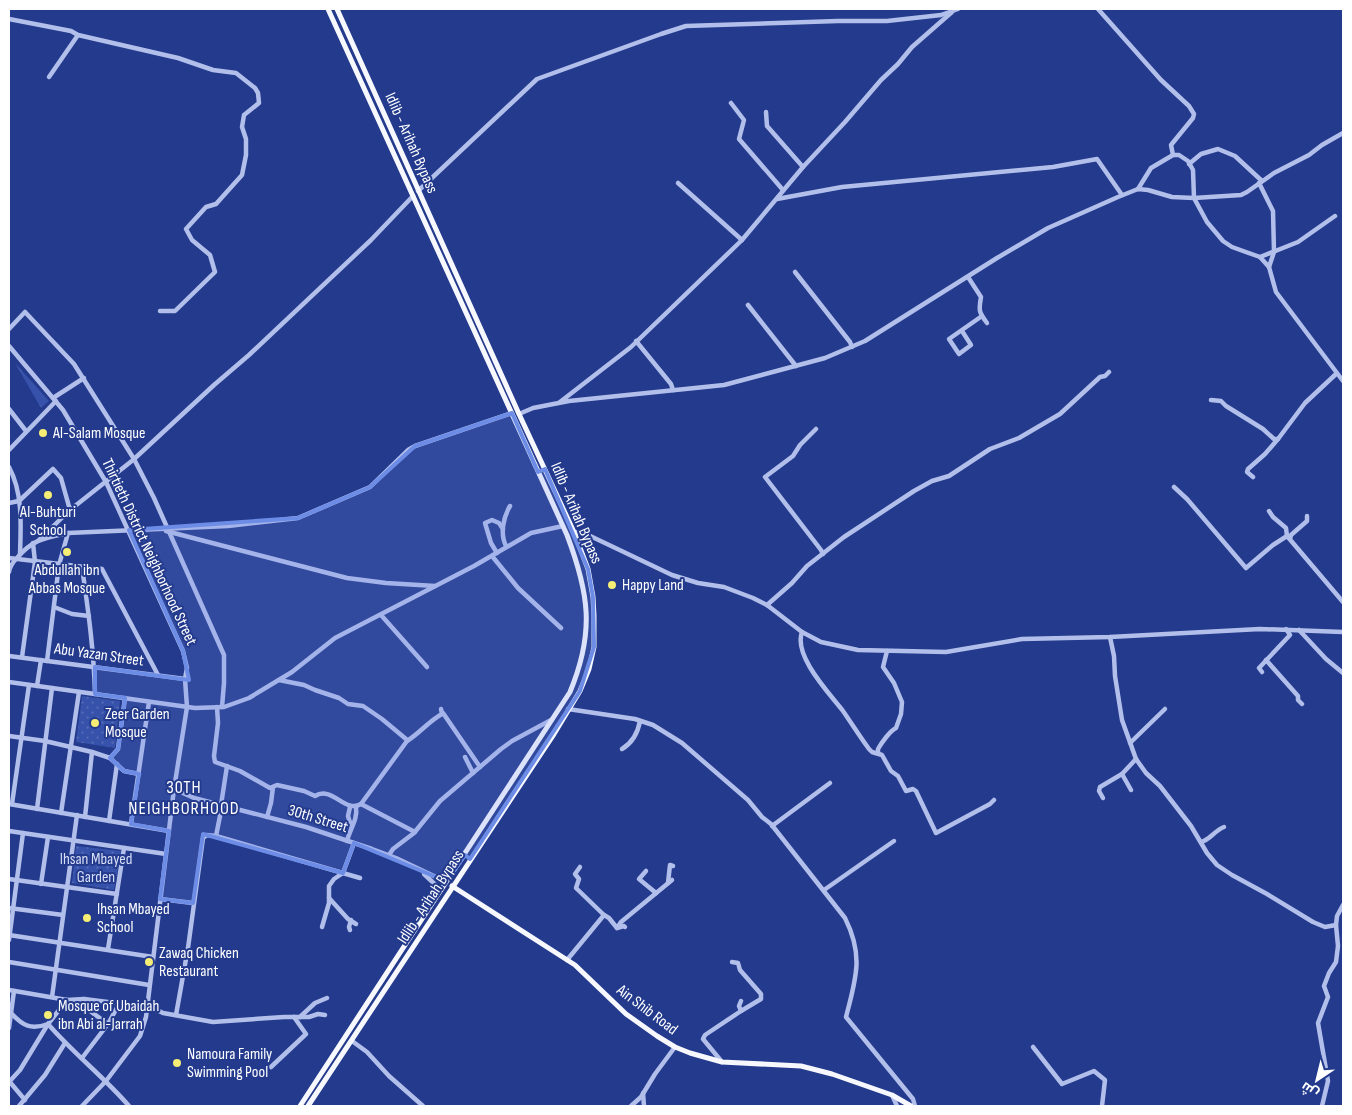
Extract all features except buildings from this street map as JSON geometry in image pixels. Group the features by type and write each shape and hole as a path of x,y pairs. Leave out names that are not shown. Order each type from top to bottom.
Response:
{"main road":[{"name":"Idlib - Arihah Bypass","path":"300,1106 570,692 580,668 587,612 580,569 563,526 328,9"},
{"name":"Idlib - Arihah Bypass","path":"308,1106 580,691 589,669 594,647 593,597 588,569 574,532 337,9"},
{"path":"420,211 426,209"},
{"path":"538,472 545,470"},
{"path":"465,855 470,859"},
{"name":"Ain Shib Road","path":"452,886 574,965 626,1014 675,1047 722,1062 801,1066 850,1079 892,1095 913,1106"}],"street":[{"path":"1098,9 1161,80 1189,106 1194,114 1193,118 1171,145 1173,155"},
{"path":"418,191 537,79 661,34 686,26 887,21 940,15 956,10"},
{"path":"559,403 636,341 742,240 783,190 881,80 912,47 956,10"},
{"path":"9,19 71,31 78,35 178,58 213,70 236,73 247,80 258,93 259,103 244,115 242,127 246,139 246,156 242,175 216,204 206,207 186,229 192,240 210,255 215,272 175,311 160,312"},
{"path":"49,77 78,35"},
{"path":"731,103 744,120 740,139 783,190"},
{"path":"766,112 767,126 803,167"},
{"path":"519,414 533,408 559,403 724,385 825,358 865,341 1048,228 1122,195 1138,189 1172,197 1194,198 1241,195 1260,182 1309,156 1322,145 1343,133"},
{"path":"1189,164 1201,154 1218,148 1235,156 1260,182 1272,211 1274,252 1269,266"},
{"path":"1138,189 1151,168 1173,155 1179,155 1188,161 1193,170 1194,198 1206,222 1223,241 1232,247 1260,257 1269,266 1276,292 1343,381"},
{"path":"776,199 842,188 1053,167 1097,160 1122,195"},
{"path":"678,183 742,240"},
{"path":"9,572 16,559 26,547 35,542 70,510 134,459 214,385 250,355 371,240 413,196"},
{"path":"1260,257 1298,242 1335,216"},
{"path":"795,272 852,347"},
{"path":"968,277 981,297 979,308 986,323"},
{"path":"748,305 796,366"},
{"path":"9,329 25,312 74,364 134,459 154,498 224,656 224,683 219,707 215,762 248,775 270,788 277,785 304,791 315,796 319,793 324,793 350,807 358,805 415,832"},
{"path":"962,331 971,345 960,354 949,339 982,316"},
{"path":"636,341 671,384 673,390"},
{"path":"9,346 24,365"},
{"path":"9,352 24,365"},
{"name":"Thirtieth District Neighborhood Street","path":"24,365 62,410 106,482 183,651 186,668 187,707 174,789 147,1006 140,1036 106,1081 82,1106"},
{"path":"767,606 807,566 844,537 914,491 932,481 949,476 990,449 1019,438 1060,414 1100,377 1106,376 1109,372"},
{"path":"1253,477 1247,472 1248,469 1278,439 1305,403 1336,374"},
{"path":"9,450 54,400 84,378"},
{"path":"1211,400 1222,401 1226,406 1274,439 1278,439"},
{"path":"9,409 26,431"},
{"path":"167,531 298,518 370,486 408,450 415,446 512,413"},
{"path":"816,429 800,445 793,456 765,477 823,554"},
{"path":"9,467 19,501 21,526 20,554"},
{"path":"9,503 19,501 53,469 61,478 70,510"},
{"path":"1174,487 1187,499 1246,568 1273,545 1288,538 1307,521 1307,516"},
{"path":"506,546 504,544 503,520 510,506"},
{"path":"1269,511 1286,528 1288,538 1343,602"},
{"path":"503,529 496,521 492,520 485,523 494,555 518,588 561,628"},
{"path":"9,682 187,707 219,707 249,698 303,665 335,638 370,622 494,555 506,546 531,533 563,526"},
{"path":"35,542 68,533 160,530 347,578 435,586"},
{"path":"574,532 593,537 672,575 753,598 802,632 821,642 858,650 946,652 1022,639 1110,638 1260,629 1343,632"},
{"path":"47,661 59,565 68,533"},
{"path":"22,657 35,562 35,542"},
{"path":"9,558 102,569 158,676"},
{"path":"82,567 95,667 95,694"},
{"path":"54,608 72,614 89,616"},
{"path":"381,615 427,667"},
{"path":"1262,672 1259,668 1290,635 1286,629"},
{"path":"1299,630 1326,659 1343,673"},
{"path":"802,632 801,644 814,674 869,749 885,759 891,771 898,776 906,791 914,789 916,791 936,833 994,800"},
{"path":"1110,638 1122,720 1136,759 1160,786 1207,853 1217,865 1232,875 1313,922 1325,927 1336,924"},
{"path":"878,753 878,749 890,732 896,728 902,706 898,689 883,667 887,651"},
{"name":"Abu Yazan Street","path":"9,656 185,679"},
{"path":"37,686 41,660"},
{"path":"1266,660 1298,696 1298,700 1302,704"},
{"path":"280,680 304,684 339,698 348,704 363,706 382,719 407,741"},
{"path":"29,685 10,804 169,830"},
{"path":"37,808 52,688"},
{"path":"61,813 79,692"},
{"path":"110,758 118,749 124,698"},
{"path":"131,824 150,702"},
{"path":"568,709 640,721 653,725 682,743 748,800 772,826 846,918 858,953 856,978 846,1017 913,1099 913,1106"},
{"path":"1130,743 1165,709"},
{"path":"347,841 357,814 358,805 407,741 414,737 442,711 480,767"},
{"path":"389,855 393,849 415,832 440,801 480,767 512,741 552,719"},
{"path":"622,749 630,743 640,721"},
{"path":"9,736 72,746 110,758 124,771 139,774"},
{"path":"85,817 92,752"},
{"path":"465,757 473,773"},
{"path":"1103,798 1099,791 1100,787 1122,774 1136,759"},
{"path":"109,821 118,764"},
{"path":"216,836 227,766"},
{"path":"1122,774 1131,790"},
{"path":"772,826 830,783"},
{"path":"267,817 273,787"},
{"name":"30th Street","path":"174,789 194,798 267,817 389,855 436,877 451,875"},
{"path":"350,807 348,816 351,826"},
{"path":"52,997 77,815"},
{"path":"1201,842 1205,841 1215,830 1224,827"},
{"path":"9,831 166,854"},
{"path":"9,940 11,908 23,833"},
{"path":"176,1015 188,948 202,838 207,835 216,836 360,878"},
{"path":"41,884 48,836"},
{"path":"824,890 894,841"},
{"path":"322,927 329,886 334,879 343,873 354,844"},
{"path":"108,949 124,848"},
{"path":"617,928 621,922 670,881 670,864 673,866"},
{"path":"580,866 575,874 579,879 576,888 609,918 617,928"},
{"path":"415,868 442,890"},
{"path":"646,871 639,879 656,892"},
{"path":"9,880 117,894"},
{"path":"328,898 356,924"},
{"path":"160,899 193,903"},
{"path":"1322,1106 1328,1081 1318,1023 1328,997 1324,986 1336,962 1338,946 1336,924 1337,916 1343,905"},
{"path":"11,908 63,916"},
{"path":"566,960 604,915"},
{"path":"350,920 350,930"},
{"path":"617,928 625,927"},
{"path":"9,935 153,956"},
{"path":"9,962 149,984"},
{"path":"722,1062 703,1039 705,1035 761,999 761,994 740,970 738,962 732,962"},
{"path":"9,1028 11,991 67,1000 84,999 147,1006 163,1013 193,1020 218,1022 325,1015"},
{"path":"297,1017 315,1003 327,998"},
{"path":"84,999 90,1011 108,1024"},
{"path":"25,1100 9,1081 20,1070 48,1024 67,1000"},
{"path":"741,1011 742,1001"},
{"path":"82,1058 108,1024 119,1004"},
{"path":"11,1013 24,1025 38,1027 48,1024"},
{"path":"271,1067 306,1034 297,1017"},
{"path":"48,1024 65,1043 106,1081 127,1105"},
{"path":"352,1041 367,1052 423,1106"},
{"path":"20,1106 45,1075 65,1043"},
{"path":"631,1106 675,1047"},
{"path":"1033,1047 1062,1084 1094,1071 1106,1080 1102,1106"},
{"path":"643,1092 644,1106"},
{"path":"892,1095 897,1106"}],"highlighted area":[{"path":"512,413 538,472 545,469 588,569 593,597 594,647 580,691 470,859 465,855 451,875 436,877 354,843 343,873 203,834 193,903 160,899 169,831 131,824 139,774 124,771 110,758 118,749 125,698 95,694 95,667 189,680 183,651 129,530 298,518 370,487 415,446"}],"green space":[{"path":"15,363 49,401 41,408"},
{"path":"82,696 120,701 115,748 76,742"},
{"name":"Ihsan Mbayed Garden","path":"76,846 121,851 114,890 72,883"}],"place":[{"name":"Al-Salam Mosque","path":"43,433"},
{"name":"Al-Buhturi School","path":"48,495"},
{"name":"Abdullah ibn Abbas Mosque","path":"67,552"},
{"name":"Happy Land","path":"612,585"},
{"name":"Zeer Garden Mosque","path":"95,723"},
{"name":"Ihsan Mbayed School","path":"87,918"},
{"name":"Zawaq Chicken Restaurant","path":"149,962"},
{"name":"Mosque of Ubaidah ibn Abi al-Jarrah","path":"48,1015"},
{"name":"Namoura Family Swimming Pool","path":"177,1063"}],"district":[{"name":"30TH NEIGHBORHOOD","path":"184,798"}]}
